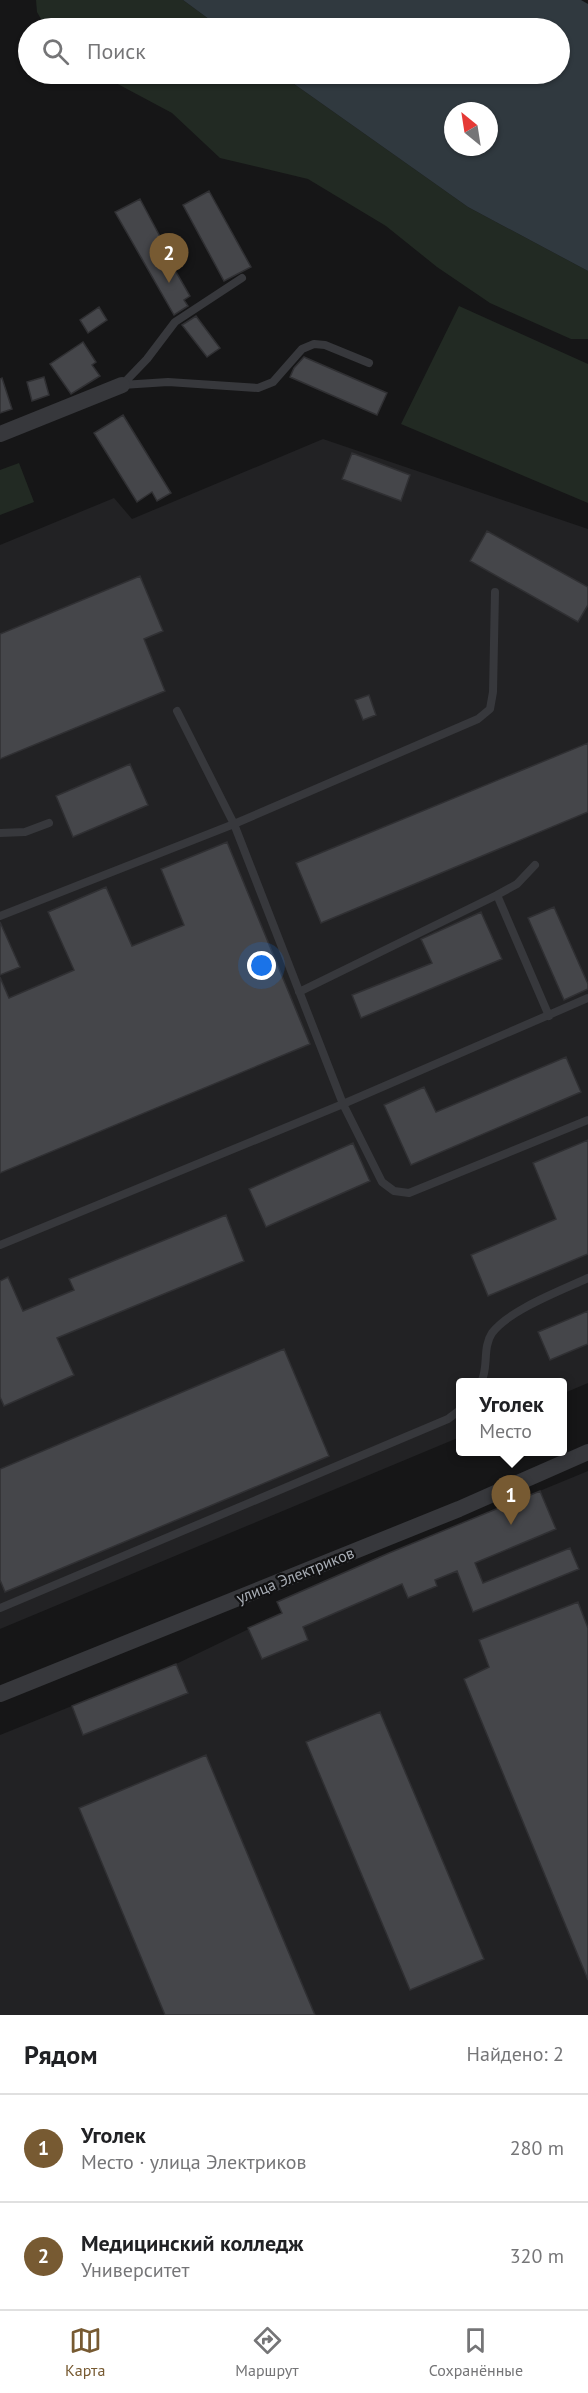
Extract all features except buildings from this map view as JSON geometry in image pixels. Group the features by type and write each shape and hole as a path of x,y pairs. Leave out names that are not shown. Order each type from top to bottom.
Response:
{"street":[{"path":"0,434 122,386"},
{"name":"улица Электриков","path":"0,1694 459,1509 588,1452"}],"lane":[{"path":"122,386 147,359 175,322 242,278"},
{"path":"122,386 168,382 258,388 273,382 302,349 314,344 325,345 369,363"},
{"path":"0,916 234,824 478,719 490,709 493,692 495,592"},
{"path":"177,711 234,824 343,1104 382,1182 394,1191 409,1193 588,1120"},
{"path":"0,832 25,832 49,823"},
{"path":"299,992 518,884 535,865"},
{"path":"497,895 549,1016"},
{"path":"0,1245 343,1104 588,998"},
{"path":"484,1378 486,1350 492,1334 511,1317 588,1278"},
{"path":"0,1608 448,1419 456,1413"}],"shaded area":[{"path":"36,0 183,0 207,18 40,18 37,12"},
{"path":"183,0 581,0 588,4 588,271 468,207 294,84 570,84 570,18 207,18"},
{"path":"118,84 294,84 468,207 588,271 588,339 571,339 490,303 437,267 386,226 308,179 220,158 172,113"},
{"path":"459,306 588,364 588,503 401,424"},
{"path":"323,439 588,529 588,1383 567,1392 567,1378 456,1378 456,1439 0,1629 0,545 114,498 132,519"},
{"path":"19,463 34,502 0,515 0,470"},
{"path":"588,1471 588,2015 0,2015 0,1735 176,1664 282,1613 277,1602"}],"place":[{"name":"Медицинский колледж","path":"169,283"},
{"name":"Уголек","path":"511,1525"}]}
